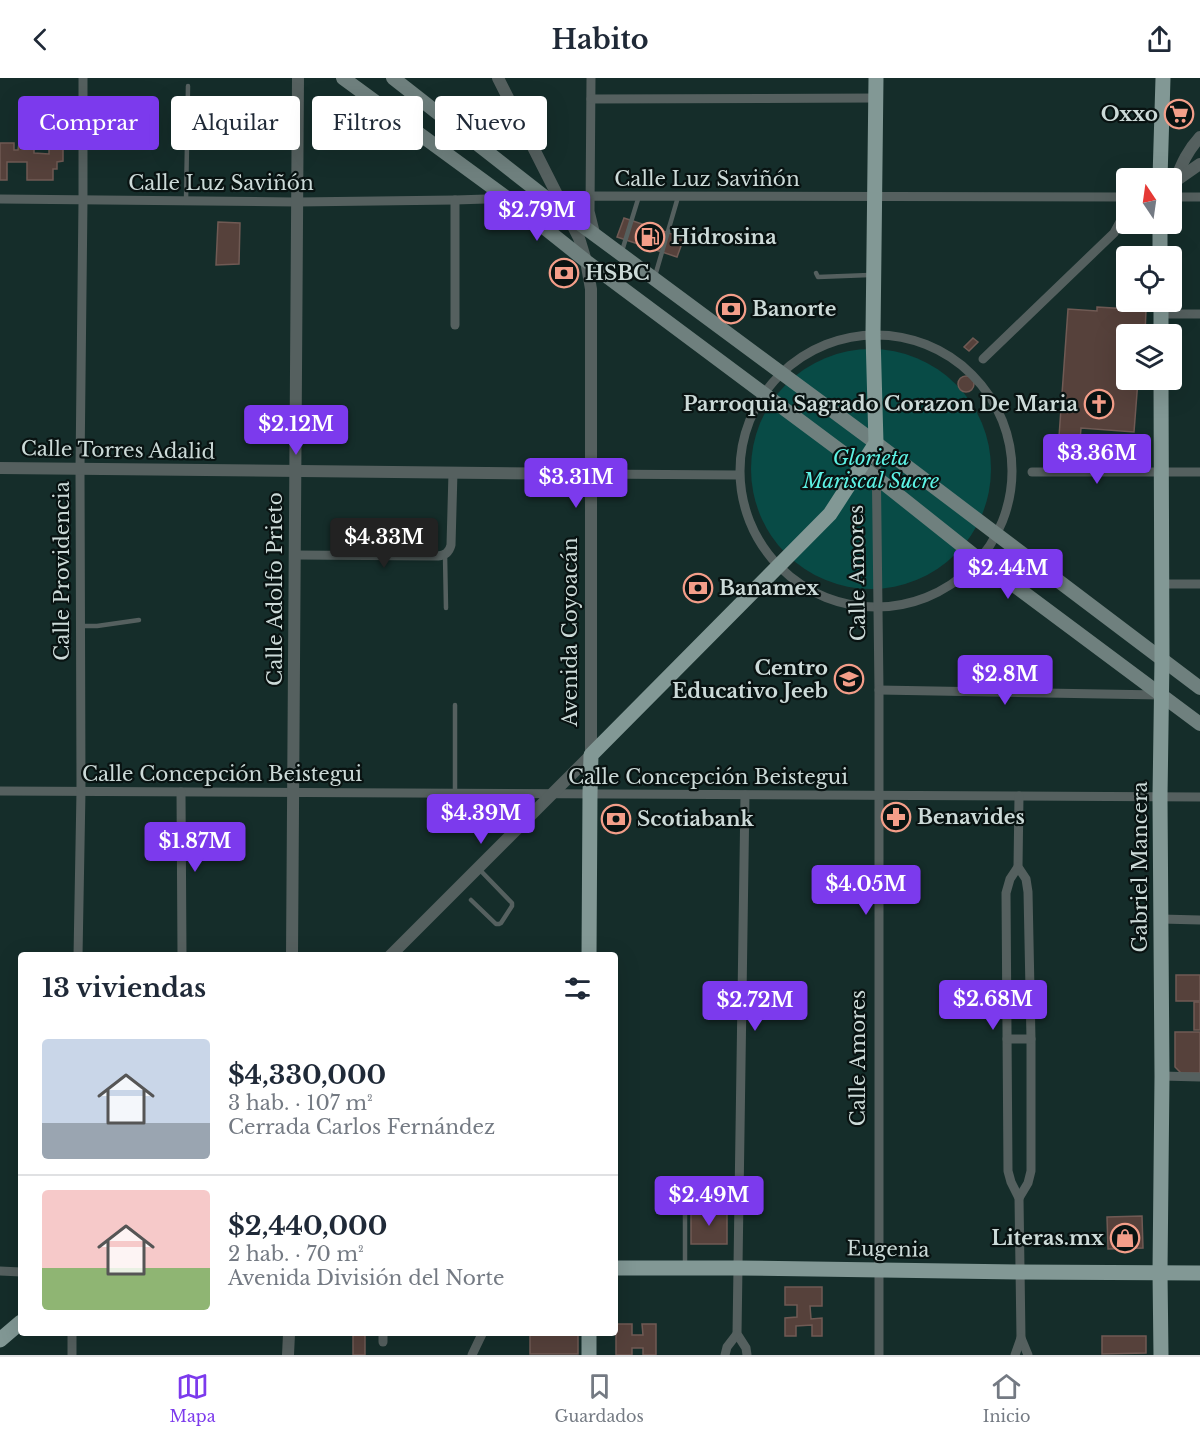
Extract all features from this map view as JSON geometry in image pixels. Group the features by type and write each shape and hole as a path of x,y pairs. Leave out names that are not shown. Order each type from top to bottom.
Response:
{"main road":[{"path":"343,78 507,198 586,261 877,478 980,560 1200,724"},
{"path":"393,78 553,197 568,215 876,443 1200,688"},
{"name":"Calle Amores","path":"876,78 873,335 876,443"},
{"path":"1163,78 1168,168"},
{"name":"Gabriel Mancera","path":"1161,390 1161,1355"},
{"path":"591,755 830,514 876,443"},
{"name":"Avenida Coyoacán","path":"590,952 591,755"},
{"name":"Eugenia","path":"618,1268 1200,1273"},
{"path":"0,1340 18,1325"},
{"path":"589,1336 589,1355"}],"street":[{"name":"Calle Providencia","path":"78,952 81,791 80,469 83,78"},
{"name":"Calle Adolfo Prieto","path":"298,78 298,96"},
{"path":"498,78 553,197"},
{"path":"591,78 590,211 596,235"},
{"path":"591,99 876,98"},
{"path":"1177,168 1200,137"},
{"name":"Calle Adolfo Prieto","path":"292,952 298,150"},
{"path":"1182,174 1200,165"},
{"name":"Calle Luz Saviñón","path":"0,199 297,202 590,196 1116,197"},
{"path":"568,215 583,208 590,196"},
{"path":"1182,197 1200,197"},
{"path":"455,200 455,325"},
{"name":"Avenida Coyoacán","path":"568,215 579,238 591,289 591,755"},
{"path":"983,359 1116,229"},
{"path":"1182,311 1200,314"},
{"path":"856,336 903,337 933,346 959,362 985,388 1003,418 1012,452 1014,471 1010,504 998,535 980,560 964,576 933,595 898,606 879,608 853,606 822,597 794,581 778,567 759,542 746,514 739,475 742,447 750,420 764,394 782,373 797,360 825,345 856,336"},
{"name":"Calle Amores","path":"876,443 879,608 879,1355"},
{"name":"Calle Torres Adalid","path":"0,468 739,475"},
{"path":"295,555 445,555 451,545 453,472"},
{"path":"1032,472 1200,472"},
{"path":"1162,584 1200,584"},
{"path":"879,690 1162,695"},
{"path":"394,952 591,755"},
{"name":"Calle Concepción Beistegui","path":"0,791 1200,797"},
{"path":"181,792 182,952"},
{"path":"745,795 737,1334 746,1348 747,1355"},
{"path":"1015,1355 1021,1338 1019,1198 1008,1171 1006,893 1010,879 1018,867 1018,796"},
{"path":"1018,867 1026,879 1028,892 1031,1039 1031,1171 1028,1183 1019,1198"},
{"path":"1161,919 1200,920"},
{"path":"1007,1039 1031,1039"},
{"path":"1162,1076 1200,1077"},
{"path":"0,1271 18,1272"},
{"path":"725,1355 727,1347 737,1334"},
{"path":"72,1336 72,1355"},
{"path":"288,1355 289,1336"},
{"path":"472,1355 481,1336"},
{"path":"1021,1338 1028,1355"}],"lane":[{"path":"186,201 188,86"},
{"path":"621,254 639,196"},
{"path":"654,278 678,196"},
{"path":"816,273 818,277 874,274"},
{"path":"445,555 446,608"},
{"path":"80,626 139,620"},
{"path":"455,705 455,793"},
{"path":"471,900 496,924 499,924 512,906 512,903 479,869"},
{"path":"685,1214 686,1268"}],"green space":[{"name":"Glorieta Mariscal Sucre","path":"871,349 894,351 917,358 938,369 956,384 971,402 982,423 989,446 991,469 989,492 982,515 971,536 956,554 938,569 917,580 894,587 871,589 848,587 825,580 804,569 786,554 771,536 760,515 753,492 751,469 753,446 760,423 771,402 786,384 804,369 825,358 848,351"}],"building":[{"path":"0,143 14,143 14,150 34,150 34,153 49,154 49,150 63,150 63,161 57,162 57,169 53,169 53,180 27,180 27,162 7,162 7,180 0,180"},
{"name":"Hidrosina","path":"624,218 684,238 677,257 617,237"},
{"path":"218,222 240,223 239,264 216,265"},
{"name":"Parroquia Sagrado Corazon De Maria","path":"1097,307 1116,308 1116,312 1146,312 1145,324 1116,324 1116,390 1137,390 1134,432 1081,428 1079,453 1058,451 1068,309 1097,311"},
{"path":"973,338 978,342 969,351 964,347"},
{"path":"963,376 969,376 974,384 972,390 963,392 958,387 958,381"},
{"path":"1176,975 1200,975 1200,1001 1176,1001"},
{"path":"1194,1002 1200,1002 1200,1030 1194,1030"},
{"path":"1175,1032 1200,1032 1200,1073 1181,1073 1175,1067"},
{"path":"691,1210 727,1210 727,1244 691,1244"},
{"name":"Literas.mx","path":"1142,1216 1143,1248 1108,1249 1107,1217"},
{"path":"785,1287 822,1287 822,1306 810,1306 811,1319 822,1318 822,1336 812,1336 812,1325 796,1326 796,1336 785,1336 785,1318 797,1317 797,1305 785,1305"},
{"path":"618,1324 632,1324 632,1335 643,1335 642,1324 656,1324 656,1355 643,1355 643,1348 632,1348 632,1355 616,1355"},
{"path":"353,1336 365,1336 365,1355 353,1355"},
{"path":"530,1336 578,1336 578,1354 530,1354"},
{"path":"1102,1336 1146,1336 1146,1353 1102,1354"}],"place":[{"name":"Oxxo","path":"1179,114"},
{"name":"Hidrosina","path":"650,237"},
{"name":"HSBC","path":"564,273"},
{"name":"Banorte","path":"731,309"},
{"name":"Parroquia Sagrado Corazon De Maria","path":"1099,404"},
{"name":"Banamex","path":"698,588"},
{"name":"Centro Educativo Jeeb","path":"849,679"},
{"name":"Benavides","path":"896,817"},
{"name":"Scotiabank","path":"616,819"},
{"name":"Literas.mx","path":"1125,1238"}]}
